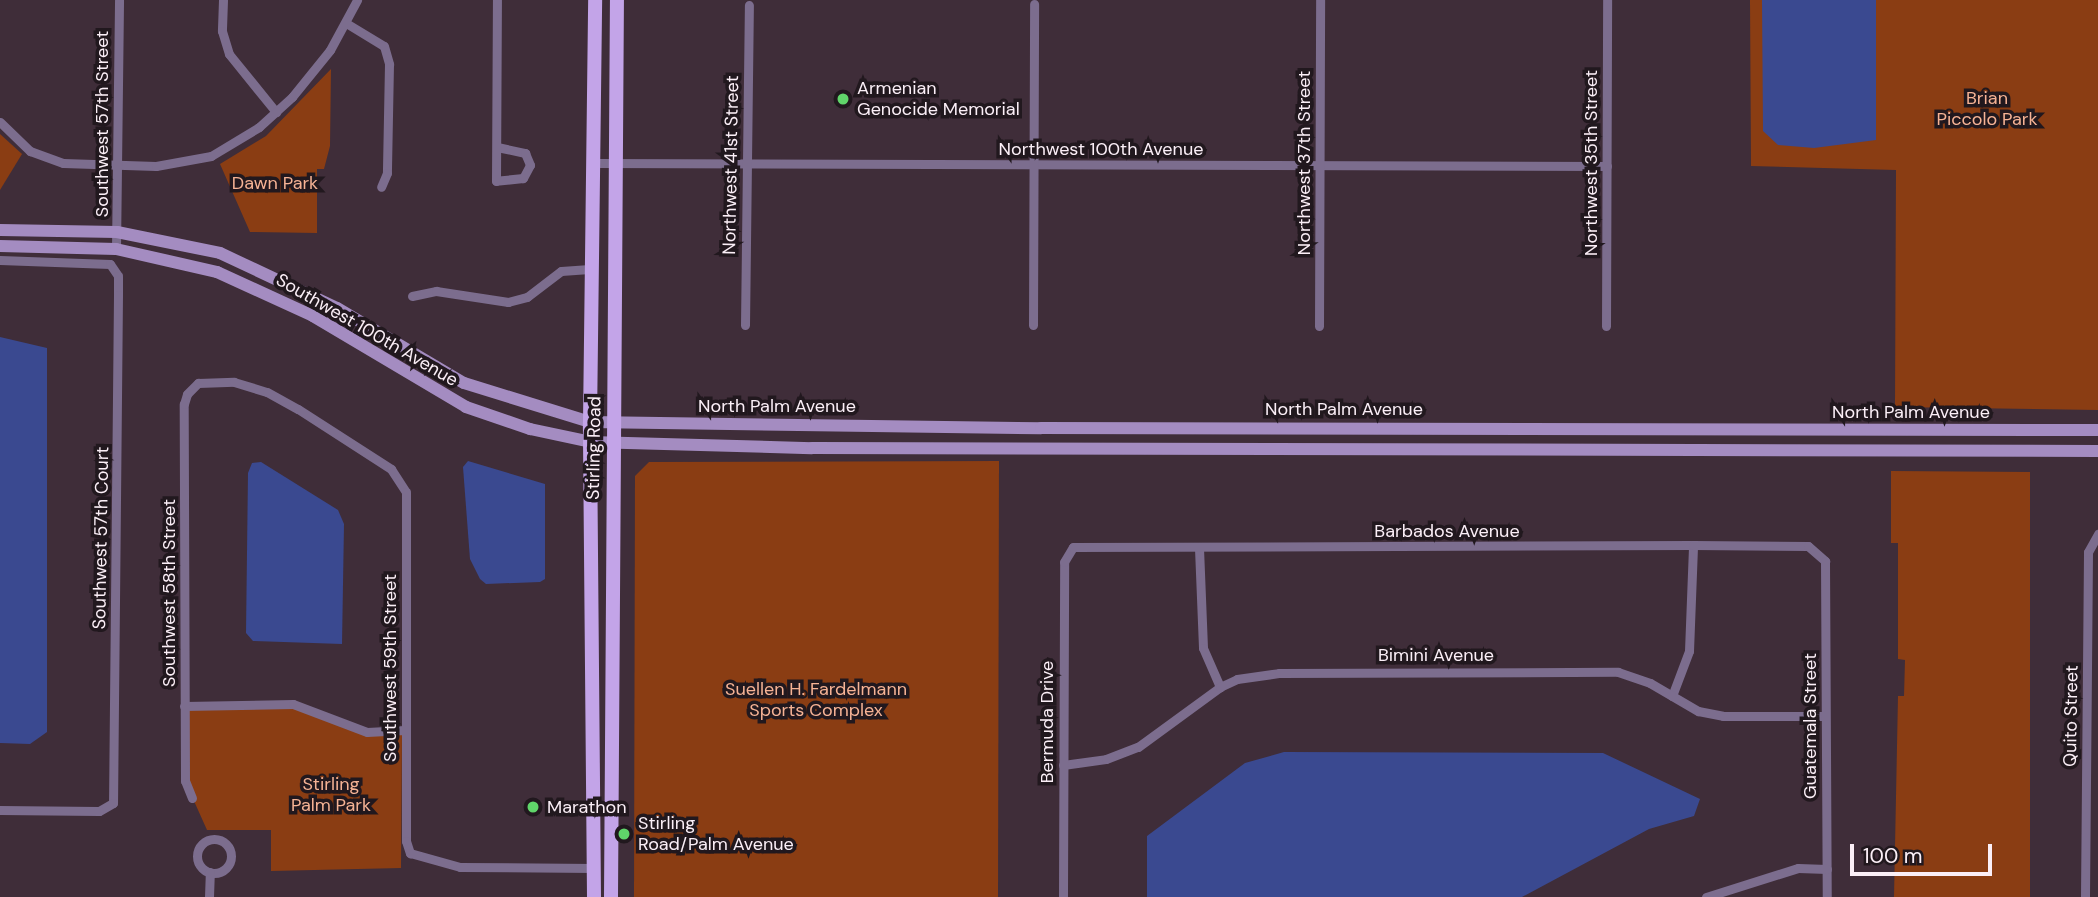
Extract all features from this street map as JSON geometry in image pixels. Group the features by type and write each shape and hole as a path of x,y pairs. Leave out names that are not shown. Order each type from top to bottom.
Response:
{"main road":[{"name":"Stirling Road","path":"594,897 590,422 595,0"},
{"name":"Stirling Road","path":"611,897 612,443 619,163 617,0"},
{"name":"Southwest 100th Avenue","path":"0,230 117,232 169,240 235,259 337,308 464,383 590,422"},
{"name":"Southwest 100th Avenue","path":"0,246 116,249 182,262 258,288 466,407 530,429 591,442"},
{"name":"North Palm Avenue","path":"590,422 2098,430"},
{"path":"1223,427 1223,446"},
{"path":"1913,430 1913,450"},
{"path":"591,442 914,449 1223,446 2098,451"}],"street":[{"name":"Southwest 57th Street","path":"116,249 118,0"},
{"path":"223,0 222,31 229,54 276,112"},
{"path":"3,126 19,144 50,160 117,165 175,164 211,156 276,112 311,75 346,23 357,0"},
{"path":"497,0 496,181 516,181 526,175 530,165 525,153 497,147"},
{"name":"Northwest 37th Street","path":"1320,0 1320,326"},
{"name":"Northwest 35th Street","path":"1606,0 1606,326"},
{"path":"1032,326 1034,4"},
{"name":"Northwest 41st Street","path":"745,325 749,5"},
{"path":"346,23 384,46 389,64 387,173 381,187"},
{"name":"Northwest 100th Avenue","path":"594,163 1607,166"},
{"name":"Southwest 57th Court","path":"0,260 100,261 115,269 117,421 111,807 99,811 0,810"},
{"path":"412,296 436,291 508,302 527,297 561,271 593,269"},
{"name":"Southwest 58th Street","path":"192,798 185,781 184,706 184,404 191,388 206,381 226,382 267,392 391,469 402,483"},
{"name":"Southwest 59th Street","path":"402,483 406,505 405,730 410,853 460,867 594,868"},
{"name":"Quito Street","path":"2085,897 2088,552 2096,535"},
{"name":"Barbados Avenue","path":"1070,549 1079,545 1199,548 1693,545 1808,546 1822,555"},
{"path":"1672,696 1689,651 1693,545"},
{"path":"1199,548 1203,648 1220,687"},
{"name":"Bermuda Drive","path":"1063,897 1064,562 1070,549"},
{"name":"Guatemala Street","path":"1822,555 1826,568 1827,897"},
{"name":"Bimini Avenue","path":"1063,765 1107,759 1138,747 1220,687 1237,678 1279,673 1567,670 1618,672 1650,683 1698,711 1723,716 1825,716"},
{"path":"184,706 293,705 367,732 405,730"},
{"path":"1706,897 1798,868 1827,869"},
{"path":"209,897 210,872"}],"green space":[{"name":"Brian Piccolo Park","path":"1750,0 2098,0 2098,410 1895,407 1896,170 1751,166"},
{"name":"Dawn Park","path":"331,69 330,146 324,169 317,169 317,233 250,232 220,164 266,136"},
{"path":"0,134 22,154 0,190"},
{"name":"Suellen H. Fardelmann Sports Complex","path":"999,461 998,897 634,897 635,476 649,462"},
{"path":"1891,471 2030,472 2030,897 1894,897 1898,696 1904,696 1905,660 1898,659 1898,543 1891,543"},
{"name":"Stirling Palm Park","path":"184,706 301,706 352,728 402,730 401,868 271,871 271,830 207,830 185,781"}],"water":[{"path":"1762,0 1876,0 1876,140 1814,148 1778,145 1763,131"},
{"path":"0,337 47,348 47,732 30,744 0,743"},
{"path":"468,461 545,484 545,579 540,582 486,584 480,579 470,559 463,467"},
{"path":"261,462 338,510 344,524 342,644 253,641 246,633 248,473 252,463"},
{"path":"1284,752 1603,753 1700,799 1694,816 1649,829 1522,897 1147,897 1147,836 1245,763"}],"place":[{"name":"Armenian Genocide Memorial","path":"843,99"},
{"name":"Marathon","path":"533,807"},
{"name":"Stirling Road/Palm Avenue","path":"624,834"}]}
